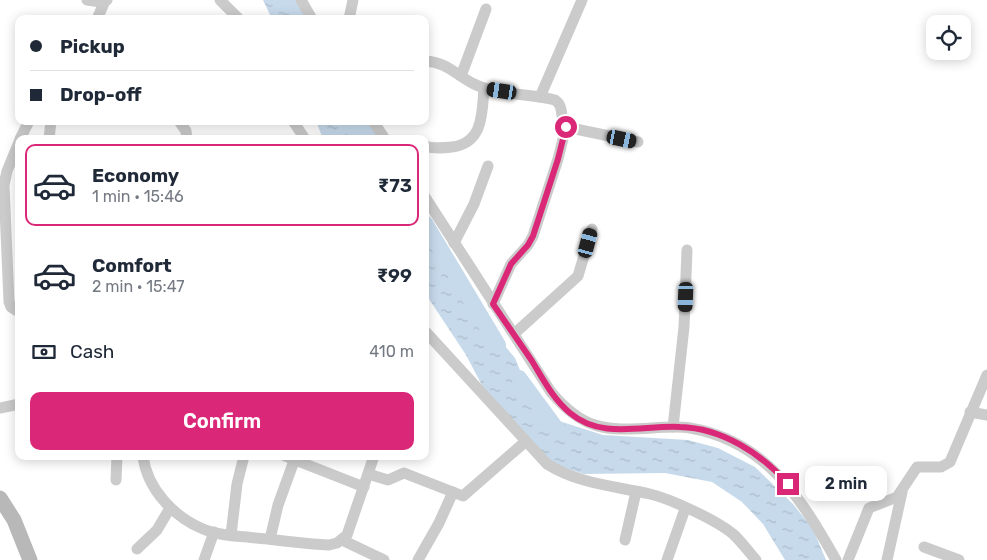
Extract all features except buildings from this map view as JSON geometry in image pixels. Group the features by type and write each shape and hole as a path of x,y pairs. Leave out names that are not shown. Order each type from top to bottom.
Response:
{"street":[{"path":"87,0 106,1 99,15"},
{"path":"220,0 235,15"},
{"path":"301,0 310,15"},
{"path":"350,15 353,0"},
{"path":"540,96 582,0"},
{"path":"461,76 486,9"},
{"path":"429,62 446,64 461,76 484,88 540,96 560,103 566,127 558,159 533,236 528,245 511,264 493,304"},
{"path":"429,146 458,146 471,140 481,120 484,88"},
{"path":"566,127 638,142"},
{"path":"15,152 4,184 6,229 4,275 9,302 11,307 15,310"},
{"path":"454,243 474,204 488,166"},
{"path":"429,203 551,392 570,413 600,428 614,430 690,428 726,437 768,465 796,494 836,560"},
{"path":"6,229 15,230"},
{"path":"514,334 578,276 592,229"},
{"path":"673,427 684,327 687,250"},
{"path":"429,335 462,369 525,442 548,464 570,476 664,499 733,534 756,560"},
{"path":"887,560 902,492 917,467 941,467 950,462 987,375"},
{"path":"0,408 15,405"},
{"path":"970,412 987,415"},
{"path":"368,474 388,480 404,473 463,496 467,495 525,442"},
{"path":"116,480 117,460"},
{"path":"143,460 152,483 170,508 189,522 214,532 231,535 328,544 342,540 352,526 373,460"},
{"path":"231,535 237,484 243,460"},
{"path":"270,539 289,460"},
{"path":"295,460 364,487"},
{"path":"418,560 439,523 453,492"},
{"path":"625,540 636,492"},
{"path":"848,560 869,508 892,500 902,492"},
{"path":"0,498 14,520 30,560"},
{"path":"138,549 157,530 170,508"},
{"path":"667,560 685,509"},
{"path":"204,560 214,532"},
{"path":"342,540 384,560"},
{"path":"924,547 959,560"}],"water":[{"path":"263,0 284,0 293,15 270,15"},
{"path":"318,125 361,125 368,135 321,135"},
{"path":"429,234 481,318 515,358 535,407 553,419 603,435 688,440 718,448 755,467 793,504 813,529 826,560 785,560 763,524 742,502 712,482 665,473 584,474 556,465 540,452 485,391 466,355 429,299"}],"waterway":[{"path":"290,0 299,15"},
{"path":"366,125 372,135"},
{"path":"429,230 498,345"},
{"path":"519,378 558,431"}],"route":[{"path":"566,127 558,159 533,236 525,249 511,264 493,304 551,392 570,413 578,418 600,428 614,430 680,426 726,437 768,465 788,484"}]}
